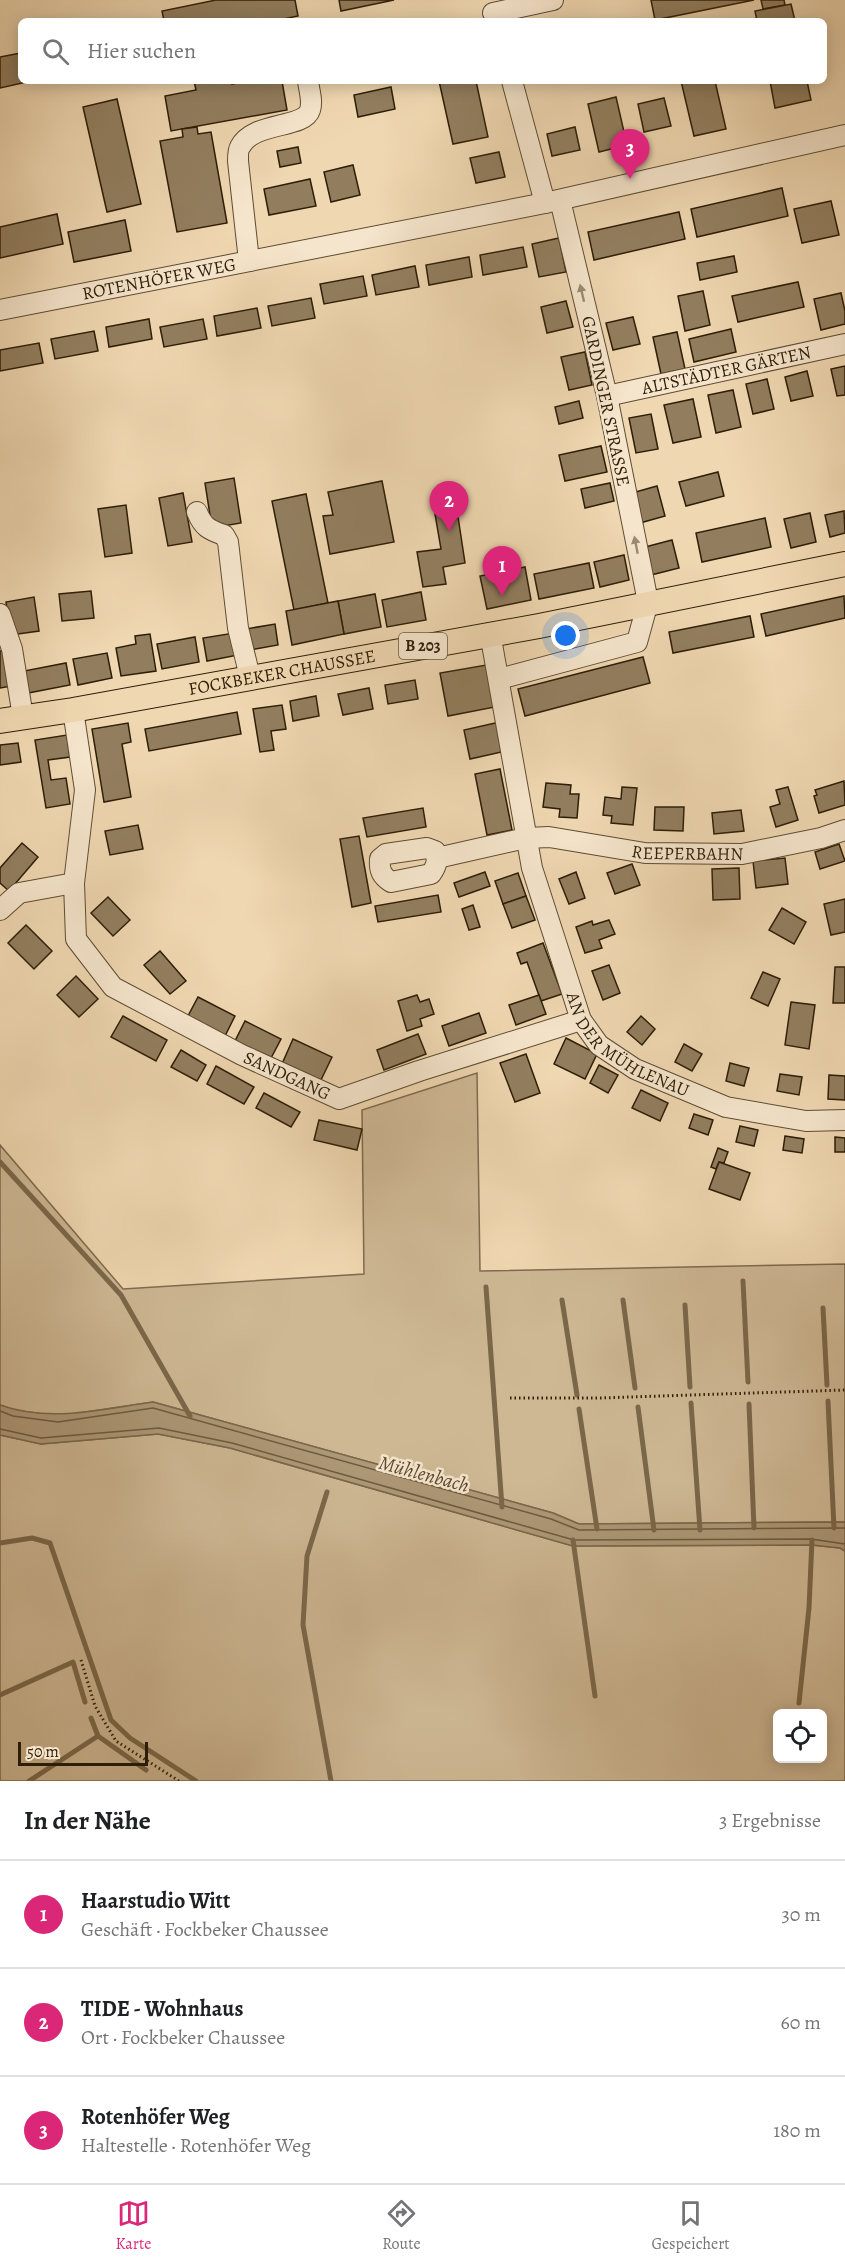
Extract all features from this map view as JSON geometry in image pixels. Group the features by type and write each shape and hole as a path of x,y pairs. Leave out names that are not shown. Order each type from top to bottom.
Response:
{"main road":[{"name":"FOCKBEKER CHAUSSEE","path":"12,719 539,626 648,602 845,564"}],"street":[{"path":"493,11 553,0"},
{"path":"249,261 238,161 240,147 249,137 263,128 304,117 310,111 308,84"},
{"name":"GARDINGER STRASSE","path":"513,84 553,201 607,396 648,602"},
{"name":"ROTENHÖFER WEG","path":"0,310 553,201 845,135"},
{"name":"ALTSTÄDTER GÄRTEN","path":"607,396 845,344"},
{"path":"196,512 201,523 209,530 224,535 228,542 238,628 250,677"},
{"path":"499,679 637,642 648,602"},
{"path":"0,614 12,649 12,719"},
{"name":"AN DER MÜHLENAU","path":"490,633 532,868 581,1020 599,1045 635,1069 726,1107 806,1121 845,1120"},
{"name":"SANDGANG","path":"73,710 85,790 74,883 76,939 113,987 242,1055 339,1099 581,1020"},
{"name":"REEPERBAHN","path":"526,838 549,837 645,853 742,854 821,838 845,830"},
{"path":"437,858 526,838"},
{"path":"0,910 19,893 74,883"}],"path":[{"path":"510,1398 599,1398 845,1390"},
{"path":"81,1660 95,1706 116,1741 179,1781"}],"shaded area":[{"path":"477,1073 480,1271 845,1264 845,1522 579,1524 553,1513 153,1402 58,1416 14,1410 0,1405 0,1145 123,1289 364,1274 362,1110"},
{"path":"158,1434 230,1448 573,1546 812,1545 840,1548 845,1551 845,1781 0,1781 0,1435 41,1444"}],"water":[{"path":"153,1402 553,1513 579,1524 845,1522 845,1551 840,1548 812,1545 573,1546 230,1448 158,1434 41,1444 0,1435 0,1405 38,1413 57,1414"}],"building":[{"path":"216,0 295,0 298,16 288,18 163,18 162,11"},
{"path":"339,0 394,0 341,11"},
{"path":"651,0 754,0 665,18 655,18"},
{"path":"761,0 784,0 785,5 763,9"},
{"path":"791,4 794,18 756,18 755,11"},
{"path":"18,54 18,84 0,88 0,57"},
{"path":"195,84 283,84 287,110 171,131 165,96 196,90"},
{"path":"440,84 477,84 488,137 453,144"},
{"path":"682,84 716,84 726,129 694,136"},
{"path":"771,84 808,84 811,100 775,108"},
{"path":"391,87 395,109 358,117 354,95"},
{"path":"616,97 627,145 599,152 588,104"},
{"path":"664,98 671,126 644,132 638,104"},
{"path":"117,99 141,204 107,212 83,107"},
{"path":"197,127 198,134 211,132 227,223 177,232 160,141 183,137 182,129"},
{"path":"575,127 580,150 552,156 547,134"},
{"path":"298,147 301,163 280,167 277,151"},
{"path":"499,152 505,177 476,183 470,158"},
{"path":"353,165 360,195 331,202 324,172"},
{"path":"310,179 316,206 269,215 264,189"},
{"path":"782,188 788,216 697,237 691,209"},
{"path":"831,201 839,235 802,243 794,209"},
{"path":"679,212 685,239 594,260 588,232"},
{"path":"57,214 63,244 0,258 0,227"},
{"path":"125,220 131,251 74,262 68,232"},
{"path":"559,238 566,272 539,277 532,244"},
{"path":"523,247 527,267 483,275 480,255"},
{"path":"734,256 737,272 700,280 697,263"},
{"path":"469,257 472,277 429,285 426,265"},
{"path":"415,266 419,287 376,295 372,275"},
{"path":"363,276 367,296 324,304 320,284"},
{"path":"798,282 804,307 738,322 732,296"},
{"path":"703,291 710,325 685,331 678,296"},
{"path":"841,293 845,324 821,330 814,299"},
{"path":"311,298 315,318 272,326 268,306"},
{"path":"566,301 573,327 547,333 541,307"},
{"path":"257,308 261,328 217,336 214,316"},
{"path":"633,317 640,344 613,350 606,323"},
{"path":"149,319 152,339 109,347 106,327"},
{"path":"203,319 207,339 164,347 160,327"},
{"path":"731,329 736,352 694,362 689,339"},
{"path":"94,331 98,351 55,359 51,339"},
{"path":"677,332 685,369 661,374 653,337"},
{"path":"39,343 43,363 0,371 0,350"},
{"path":"585,352 592,385 569,390 561,357"},
{"path":"845,366 845,395 837,396 831,369"},
{"path":"807,371 813,396 791,401 785,377"},
{"path":"767,379 774,409 753,414 746,384"},
{"path":"733,390 741,427 716,433 708,395"},
{"path":"693,399 701,437 673,443 664,405"},
{"path":"579,401 583,418 559,424 555,407"},
{"path":"651,414 658,449 636,453 629,418"},
{"path":"601,446 607,472 565,481 559,455"},
{"path":"718,472 724,496 686,506 679,482"},
{"path":"234,478 241,523 212,528 205,483"},
{"path":"382,481 394,542 330,554 323,516 333,515 328,492"},
{"path":"610,483 614,501 585,508 581,489"},
{"path":"657,486 665,516 640,523 632,493"},
{"path":"183,493 192,542 168,546 159,498"},
{"path":"306,494 328,603 294,610 272,501"},
{"path":"126,505 132,553 105,557 98,509"},
{"path":"457,510 465,563 443,567 446,584 423,587 417,552 441,549 435,514"},
{"path":"844,511 845,533 830,537 825,515"},
{"path":"810,513 816,542 791,548 784,519"},
{"path":"765,518 771,547 702,562 696,533"},
{"path":"672,540 679,568 651,575 645,547"},
{"path":"624,555 629,580 600,587 594,562"},
{"path":"589,563 594,588 539,599 534,574"},
{"path":"525,567 531,600 487,609 480,576"},
{"path":"91,591 94,618 62,621 59,594"},
{"path":"421,592 426,620 387,627 382,600"},
{"path":"375,594 381,627 344,634 338,601"},
{"path":"844,596 845,618 766,636 761,614"},
{"path":"34,597 39,631 11,635 6,602"},
{"path":"338,601 344,634 292,645 286,611"},
{"path":"750,616 754,637 673,653 669,632"},
{"path":"275,624 278,645 250,650 246,629"},
{"path":"234,633 238,655 207,661 203,638"},
{"path":"150,634 156,671 121,676 116,648 136,644 135,636"},
{"path":"195,637 199,662 162,669 157,644"},
{"path":"7,650 12,686 0,688 0,651"},
{"path":"107,653 112,678 78,685 73,659"},
{"path":"643,657 650,683 525,716 518,689"},
{"path":"66,663 70,685 28,693 24,671"},
{"path":"492,664 500,706 448,716 440,673"},
{"path":"415,680 418,699 388,704 385,685"},
{"path":"369,688 373,709 343,715 338,694"},
{"path":"316,696 319,716 293,721 290,701"},
{"path":"282,705 286,729 271,731 274,750 260,752 253,709"},
{"path":"237,712 241,734 149,751 145,729"},
{"path":"500,722 506,751 470,759 464,730"},
{"path":"128,723 131,742 122,744 131,797 104,802 92,729"},
{"path":"67,735 70,757 48,760 51,780 66,778 70,804 46,808 35,740"},
{"path":"18,743 21,762 0,765 0,745"},
{"path":"500,769 512,830 487,835 475,774"},
{"path":"844,781 845,805 819,813 814,796 817,795 815,790"},
{"path":"546,783 571,785 570,794 579,794 577,818 559,817 560,809 543,807"},
{"path":"622,787 637,788 633,825 611,823 612,816 603,815 605,797 621,799"},
{"path":"788,787 798,820 776,827 770,807 780,804 776,790"},
{"path":"655,807 684,807 683,831 654,830"},
{"path":"423,808 426,827 367,837 363,818"},
{"path":"741,810 744,831 714,834 712,813"},
{"path":"138,825 143,849 110,855 105,831"},
{"path":"359,836 371,903 352,907 340,839"},
{"path":"22,843 38,857 9,891 0,883 0,868"},
{"path":"839,844 845,861 820,869 815,852"},
{"path":"785,858 788,884 756,888 753,861"},
{"path":"632,864 640,885 615,894 607,873"},
{"path":"739,868 740,899 713,900 712,869"},
{"path":"485,872 490,886 459,897 454,883"},
{"path":"576,872 585,898 569,904 559,879"},
{"path":"518,873 526,896 503,904 495,881"},
{"path":"438,895 441,912 378,922 375,906"},
{"path":"526,896 535,920 512,928 503,904"},
{"path":"108,897 130,920 113,936 91,913"},
{"path":"845,899 845,932 831,935 824,904"},
{"path":"473,905 480,927 469,930 462,909"},
{"path":"782,908 806,922 794,944 769,930"},
{"path":"609,920 615,934 599,940 602,948 585,953 576,927 592,921 593,925"},
{"path":"26,925 52,951 34,969 8,943"},
{"path":"543,943 562,994 541,1001 527,962 521,964 517,953"},
{"path":"160,951 186,981 170,994 144,965"},
{"path":"609,965 620,993 603,1000 592,971"},
{"path":"835,967 845,967 845,1003 833,1003"},
{"path":"763,972 780,979 768,1006 751,998"},
{"path":"76,976 98,999 79,1017 57,995"},
{"path":"417,995 420,1002 429,999 434,1014 420,1019 422,1026 407,1031 398,1001"},
{"path":"539,995 546,1014 516,1025 509,1005"},
{"path":"198,997 235,1016 225,1036 188,1016"},
{"path":"791,1002 815,1005 809,1049 785,1045"},
{"path":"479,1013 486,1033 449,1046 442,1026"},
{"path":"123,1016 167,1040 156,1061 111,1037"},
{"path":"641,1016 655,1029 642,1045 627,1032"},
{"path":"245,1021 281,1039 270,1060 235,1041"},
{"path":"418,1034 426,1054 384,1070 377,1050"},
{"path":"566,1038 597,1054 585,1079 554,1064"},
{"path":"293,1039 332,1057 320,1082 282,1064"},
{"path":"684,1044 702,1054 692,1071 675,1062"},
{"path":"181,1050 206,1065 197,1081 171,1067"},
{"path":"526,1054 540,1093 515,1102 500,1063"},
{"path":"730,1063 749,1068 744,1086 726,1081"},
{"path":"599,1065 618,1075 608,1093 590,1083"},
{"path":"216,1066 254,1087 244,1104 207,1084"},
{"path":"780,1074 802,1077 799,1095 777,1091"},
{"path":"829,1075 845,1076 845,1100 828,1099"},
{"path":"641,1090 668,1103 660,1121 632,1108"},
{"path":"264,1093 300,1112 291,1127 256,1108"},
{"path":"694,1114 713,1120 708,1135 689,1128"},
{"path":"319,1120 362,1129 357,1150 314,1140"},
{"path":"740,1126 758,1130 754,1146 736,1142"},
{"path":"785,1136 804,1139 802,1153 783,1150"},
{"path":"835,1137 845,1138 845,1152 835,1152"},
{"path":"718,1148 728,1152 724,1163 719,1162 716,1169 711,1167"},
{"path":"719,1162 750,1173 740,1200 709,1189"}],"waterway":[{"path":"0,1162 121,1295 190,1416"},
{"path":"743,1281 748,1382"},
{"path":"486,1287 502,1507"},
{"path":"562,1300 577,1395"},
{"path":"623,1300 635,1388"},
{"path":"685,1305 690,1387"},
{"path":"823,1308 827,1385"},
{"path":"828,1401 834,1528"},
{"path":"691,1403 700,1530"},
{"path":"749,1404 754,1528"},
{"path":"638,1407 654,1530"},
{"path":"579,1409 597,1529"},
{"path":"327,1492 307,1556 303,1625 331,1781"},
{"path":"0,1543 32,1538 50,1543 111,1720 130,1738 196,1781"},
{"path":"573,1540 595,1696"},
{"path":"799,1703 809,1608 812,1540"},
{"path":"0,1695 73,1662 85,1702"},
{"path":"91,1718 98,1736 146,1770"},
{"path":"29,1781 98,1736"}],"place":[{"name":"Rotenhöfer Weg","path":"630,179"},
{"name":"TIDE - Wohnhaus","path":"449,531"},
{"name":"Haarstudio Witt","path":"502,596"}],"water label":[{"name":"Mühlenbach","path":"424,1474"}]}
